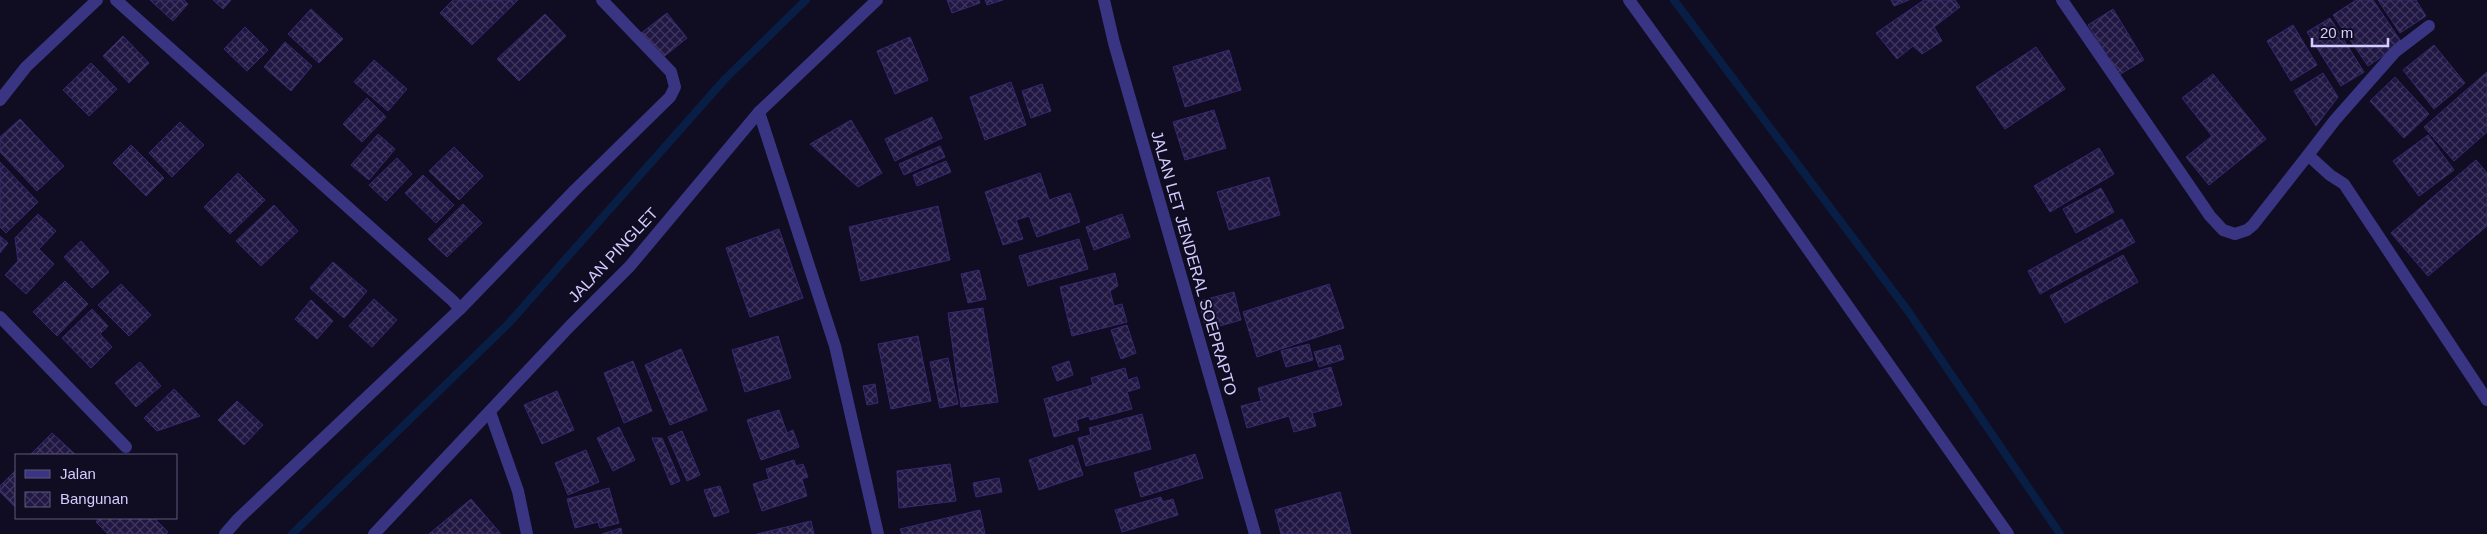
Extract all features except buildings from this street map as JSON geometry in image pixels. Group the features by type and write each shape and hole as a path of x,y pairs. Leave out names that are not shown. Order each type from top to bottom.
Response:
{"street":[{"path":"0,100 26,67 97,0"},
{"path":"116,0 460,309"},
{"path":"225,534 238,519 460,309 673,92 675,81 668,68 602,0"},
{"name":"JALAN PINGLET","path":"374,534 630,266 759,112 877,0"},
{"name":"JALAN LET JENDERAL SOEPRAPTO","path":"1104,0 1114,43 1255,534"},
{"path":"1629,0 1767,191 2008,534"},
{"path":"2062,0 2193,192 2223,230 2235,234 2247,230 2253,225 2335,120 2395,52 2429,26"},
{"path":"759,112 835,346 878,534"},
{"path":"2308,155 2347,187 2487,400"},
{"path":"0,317 126,447"},
{"path":"490,412 518,491 527,534"}],"waterway":[{"path":"292,534 509,323 725,79 806,0"},
{"path":"1674,0 1908,311 2060,534"}]}
